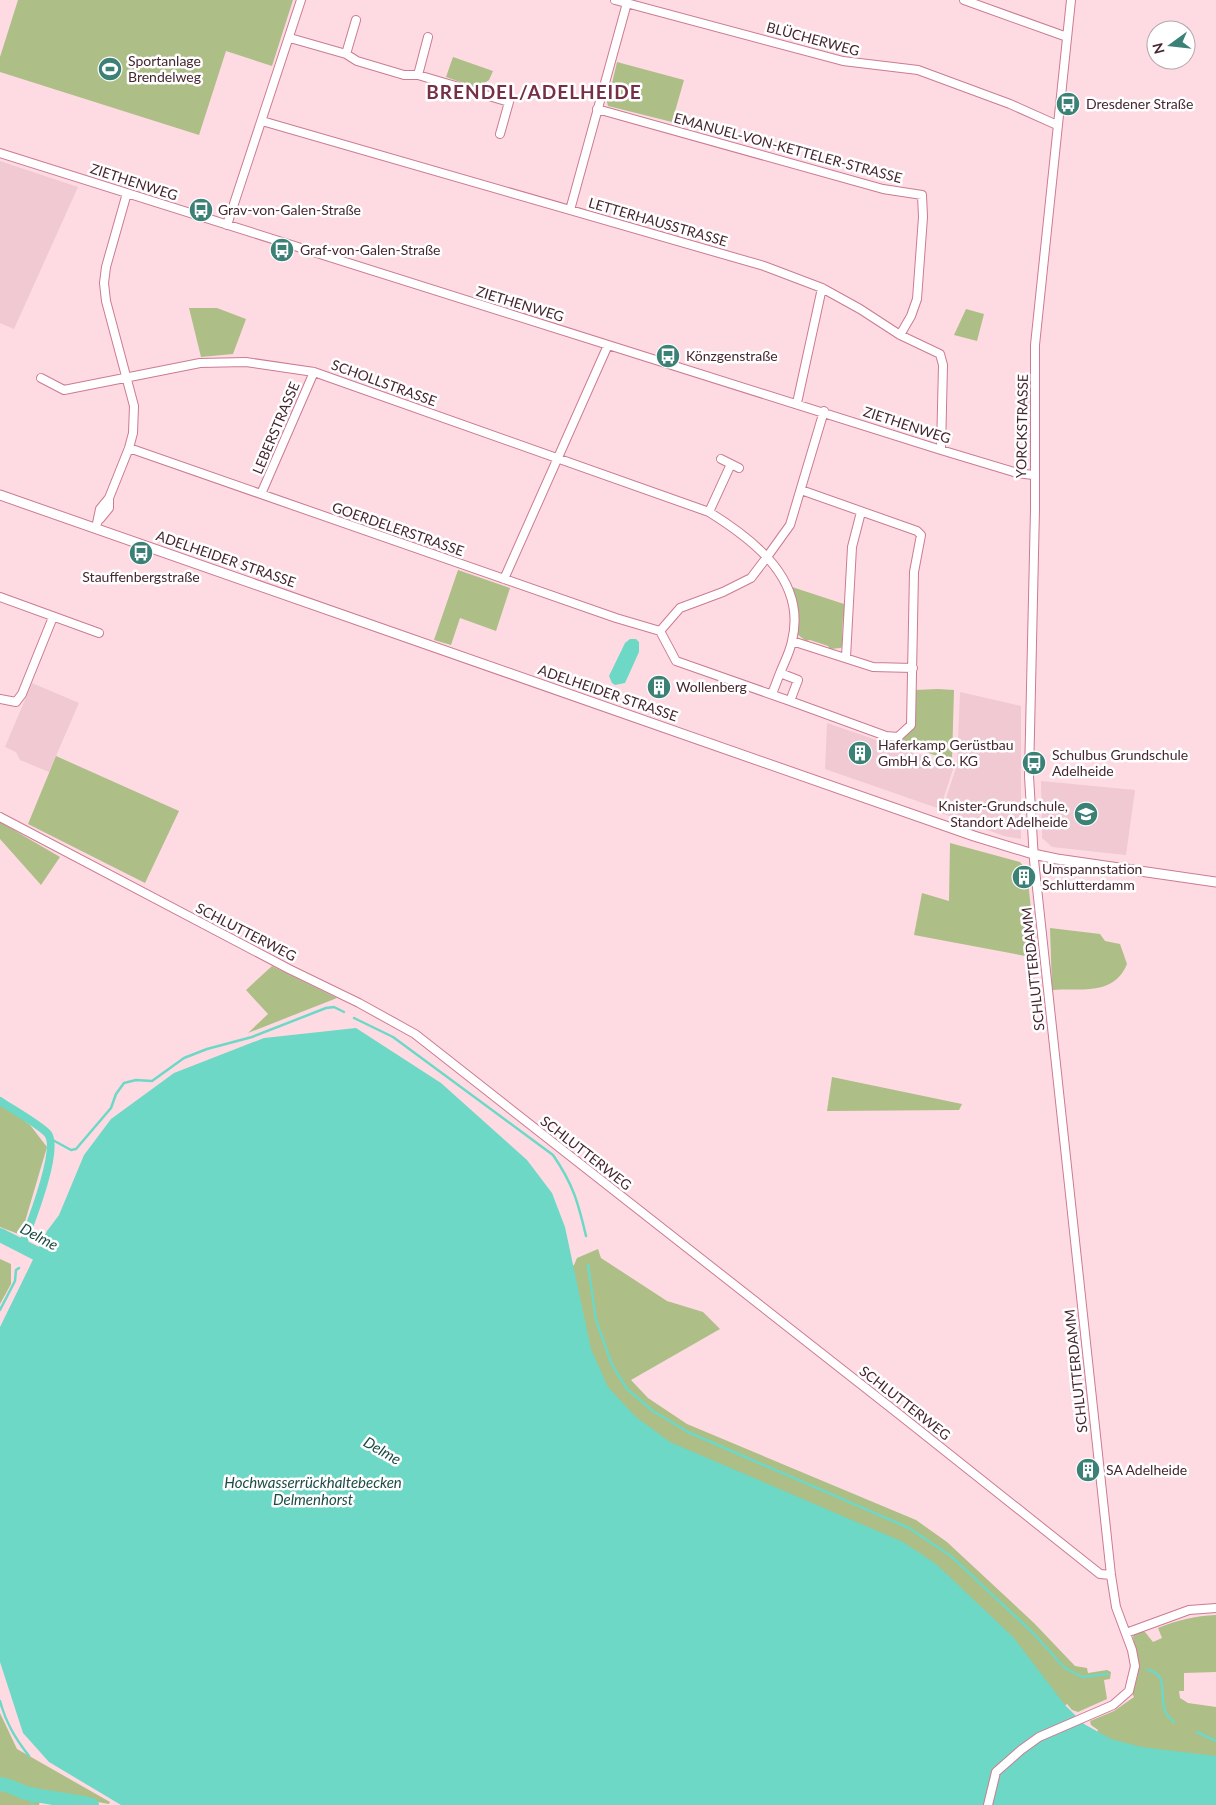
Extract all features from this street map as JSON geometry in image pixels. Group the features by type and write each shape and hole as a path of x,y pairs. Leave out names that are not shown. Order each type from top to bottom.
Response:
{"main road":[{"name":"ADELHEIDER STRASSE","path":"0,495 974,836 1034,854 1216,882"}],"street":[{"path":"226,225 290,38 301,0"},
{"name":"BLÜCHERWEG","path":"616,0 843,61 918,70 1010,104 1057,125"},
{"path":"964,0 1067,38"},
{"name":"YORCKSTRASSE","path":"1034,854 1029,776 1035,509 1033,475 1035,345 1071,0"},
{"path":"570,210 627,3"},
{"path":"346,54 356,20"},
{"path":"418,75 428,37"},
{"path":"290,38 346,54 357,61 404,75 418,75 509,102 500,134"},
{"name":"EMANUEL-VON-KETTELER-STRASSE","path":"597,109 884,189 922,195 923,217 917,299 911,316 900,335"},
{"name":"LETTERHAUSSTRASSE","path":"262,121 764,266 822,288 860,309 900,335 940,354 942,359 941,450"},
{"name":"ZIETHENWEG","path":"0,153 824,411 941,450 1017,473 1033,475"},
{"path":"96,528 100,518 109,508 109,498 133,433 134,406 106,301 104,282 106,267 127,193"},
{"path":"797,403 822,288"},
{"path":"504,579 608,344"},
{"name":"SCHOLLSTRASSE","path":"41,378 64,390 200,363 228,362 277,365 314,372 709,512 735,529 767,556 787,584 793,603 795,619 792,641 772,694"},
{"name":"LEBERSTRASSE","path":"261,494 314,372"},
{"path":"801,490 917,531 921,535 914,572 911,725 898,737 886,736 676,661 660,631 680,608 724,592 751,578 790,524 824,411"},
{"name":"GOERDELERSTRASSE","path":"129,448 616,618 660,631"},
{"path":"721,459 739,468"},
{"path":"709,512 731,464"},
{"path":"846,657 851,555 861,512"},
{"path":"0,597 99,633"},
{"path":"0,699 16,702 22,694 53,617"},
{"path":"792,641 873,667 913,668"},
{"path":"780,673 798,680 790,701"},
{"name":"SCHLUTTERWEG","path":"0,817 289,969 359,1002 415,1034 1100,1574 1111,1575"},
{"name":"SCHLUTTERDAMM","path":"988,1805 1002,1766 1039,1737 1102,1711 1121,1700 1129,1691 1135,1666 1126,1633 1116,1607 1111,1575 1034,854"},
{"path":"1126,1633 1181,1612 1216,1608"}],"shaded area":[{"name":"Sportanlage Brendelweg","path":"18,0 293,0 272,66 226,51 199,135 0,72 0,57"},
{"path":"453,57 493,71 489,80 477,88 446,77"},
{"path":"617,62 684,80 672,122 608,106 606,98 609,96"},
{"path":"0,161 78,187 14,329 0,323"},
{"path":"189,308 217,308 246,319 233,354 201,357"},
{"path":"966,309 984,314 977,341 954,335"},
{"path":"458,570 510,588 496,631 460,618 451,645 434,640"},
{"path":"789,586 844,604 846,615 843,617 842,637 845,640 841,648 830,649 828,646 810,640 806,641 797,634 797,604"},
{"path":"32,683 79,703 49,772 20,760 16,752 5,747"},
{"path":"915,690 954,690 952,759 943,758 900,743 913,727"},
{"path":"960,692 1021,706 1021,839 1004,836 941,813 957,765"},
{"path":"827,723 941,762 955,763 940,809 825,769"},
{"path":"56,756 179,811 145,883 28,824"},
{"name":"Knister-Grundschule, Standort Adelheide","path":"1041,781 1135,790 1126,855 1052,847 1042,838"},
{"path":"0,822 60,857 41,885 0,839"},
{"path":"950,843 1020,862 1027,871 1036,958 914,935 922,893 949,901"},
{"path":"1050,928 1100,934 1105,941 1120,944 1127,964 1114,981 1105,986 1052,990"},
{"path":"272,966 337,998 248,1033 268,1014 246,990"},
{"path":"832,1077 962,1104 959,1110 827,1111"},
{"path":"0,1103 30,1125 47,1147 21,1235 0,1227"},
{"path":"113,1228 564,1269 574,1265 577,1258 598,1249 601,1258 667,1301 703,1312 720,1329 631,1380 648,1398 687,1424 916,1520 947,1542 1034,1623 1075,1666 1087,1668 1088,1673 1107,1670 1111,1672 1110,1679 1104,1680 1107,1699 1078,1712 1072,1710 1067,1704 1063,1707"},
{"path":"0,1259 11,1264 11,1284 0,1304"},
{"path":"1216,1615 1216,1672 1184,1673 1184,1691 1179,1691 1180,1698 1188,1703 1216,1707 1216,1805 995,1805 1096,1735 1098,1730 1091,1725 1090,1721 1114,1711 1134,1697 1132,1693 1138,1676 1138,1663 1133,1636 1139,1631 1145,1632 1153,1642 1162,1638 1158,1628 1186,1619"},
{"path":"0,1713 17,1749 110,1802 109,1804 29,1790 0,1777"},
{"path":"0,1788 40,1801 39,1805 0,1805"}],"water":[{"path":"630,639 636,639 639,642 639,652 625,683 615,685 609,676 625,643"},
{"name":"Hochwasserrückhaltebecken Delmenhorst","path":"356,1028 441,1083 527,1160 552,1193 565,1227 591,1349 608,1387 636,1417 670,1442 903,1542 936,1564 1014,1638 1065,1705 1084,1724 1111,1739 1141,1747 1216,1756 1216,1805 121,1805 49,1762 23,1733 0,1662 0,1327 47,1231 59,1215 84,1155 111,1119 174,1073 264,1038"}],"waterway":[{"path":"49,1138 71,1150 76,1149 111,1108 116,1094 124,1083 136,1080 152,1081 184,1058 207,1049 252,1037 326,1008 334,1007 344,1012"},
{"path":"354,1018 393,1037 553,1155 574,1194 586,1236"},
{"path":"0,1101 45,1131 51,1143 50,1156 42,1189 22,1246"},
{"name":"Delme","path":"0,1235 53,1262"},
{"path":"588,1265 596,1320 612,1365 627,1389 653,1411 688,1432 909,1528 951,1556 1032,1632 1065,1668 1082,1677 1108,1674"},
{"path":"0,1310 15,1281 16,1270 19,1268"},
{"path":"1148,1670 1155,1672 1159,1676 1164,1707 1174,1722"},
{"path":"0,1701 12,1730 29,1756"},
{"path":"1197,1732 1216,1741"},
{"path":"0,1784 26,1793 92,1805"},
{"path":"32,1805 33,1794"}],"place":[{"name":"Sportanlage Brendelweg","path":"110,69"},
{"name":"Dresdener Straße","path":"1068,104"},
{"name":"Grav-von-Galen-Straße","path":"201,210"},
{"name":"Graf-von-Galen-Straße","path":"282,250"},
{"name":"Könzgenstraße","path":"668,356"},
{"name":"Stauffenbergstraße","path":"141,553"},
{"name":"Wollenberg","path":"659,687"},
{"name":"Haferkamp Gerüstbau GmbH & Co. KG","path":"860,753"},
{"name":"Schulbus Grundschule Adelheide","path":"1034,763"},
{"name":"Knister-Grundschule, Standort Adelheide","path":"1086,814"},
{"name":"Umspannstation Schlutterdamm","path":"1024,877"},
{"name":"SA Adelheide","path":"1088,1470"}],"district":[{"name":"BRENDEL/ADELHEIDE","path":"534,92"}]}
